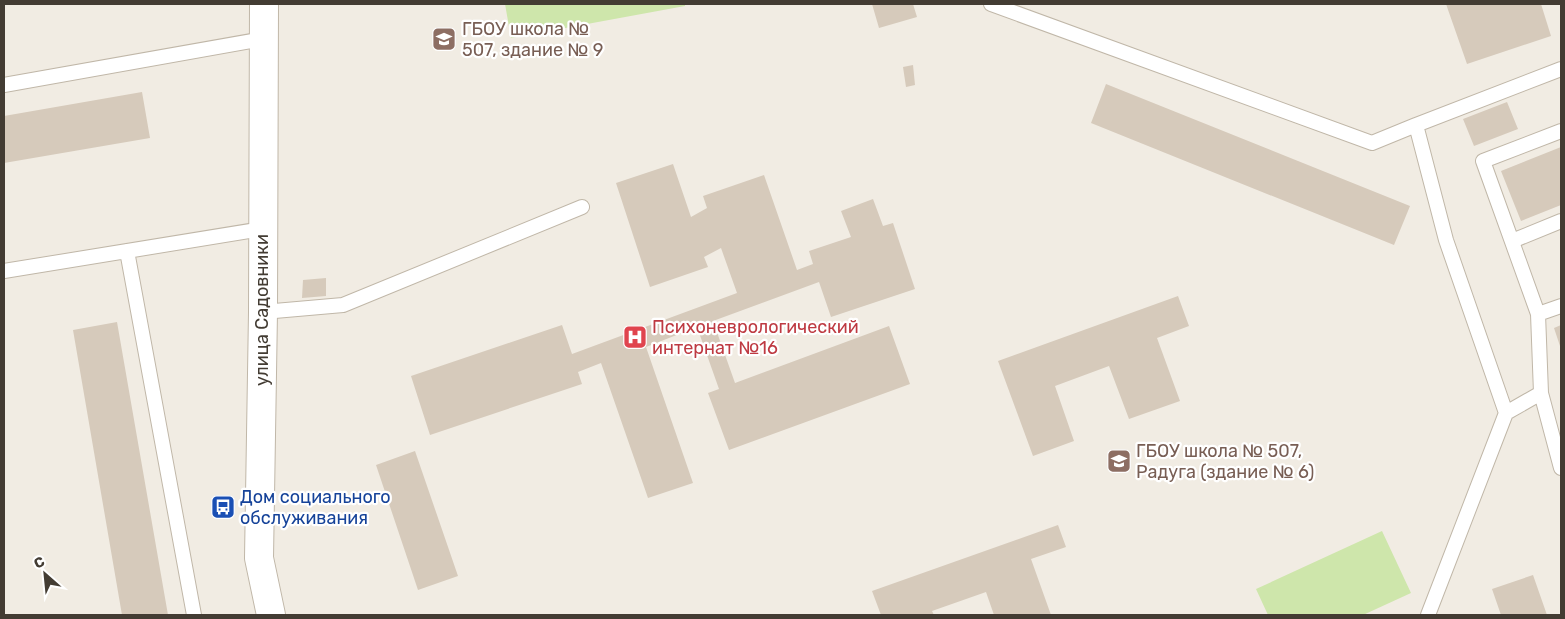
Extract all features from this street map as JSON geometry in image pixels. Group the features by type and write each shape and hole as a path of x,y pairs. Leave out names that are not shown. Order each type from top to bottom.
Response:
{"street":[{"name":"улица Садовники","path":"264,4 260,558 271,615"}],"lane":[{"path":"991,4 1372,143 1561,69"},
{"path":"4,86 263,39"},
{"path":"1416,125 1446,240 1506,413"},
{"path":"1561,131 1483,161 1538,314 1541,393 1561,468"},
{"path":"263,312 343,305 582,206"},
{"path":"1512,241 1561,222"},
{"path":"4,271 262,229"},
{"path":"127,252 194,615"},
{"path":"1538,314 1561,306"},
{"path":"1428,615 1506,413 1541,393"}],"green space":[{"path":"505,4 685,4 685,6 511,38"},
{"path":"1382,531 1411,593 1363,615 1268,615 1256,589"}],"building":[{"path":"872,4 913,4 917,17 879,28"},
{"path":"1446,4 1541,4 1551,36 1467,64"},
{"path":"913,65 915,85 906,87 903,67"},
{"path":"1106,84 1410,206 1394,245 1091,123"},
{"path":"142,92 150,138 4,163 4,116"},
{"path":"1507,102 1518,129 1474,146 1463,119"},
{"path":"1561,147 1561,205 1521,221 1501,171"},
{"path":"673,164 691,217 707,208 703,196 764,175 797,270 813,264 809,251 851,237 841,211 873,199 883,226 893,223 915,289 831,317 819,282 713,321 735,383 889,326 910,384 729,450 708,393 719,389 697,327 646,347 693,483 648,498 601,363 578,372 582,384 430,435 411,376 562,325 572,354 737,293 721,248 704,257 708,267 650,287 616,183"},
{"path":"326,278 326,296 302,298 303,280"},
{"path":"1178,296 1189,326 1157,338 1180,401 1129,419 1109,366 1055,386 1074,441 1033,456 998,361"},
{"path":"117,322 168,615 122,615 73,330"},
{"path":"1561,325 1561,349 1554,328"},
{"path":"415,451 458,576 418,590 376,465"},
{"path":"1058,525 1066,547 1031,559 1051,615 994,615 986,592 932,611 934,615 881,615 872,591"},
{"path":"1533,575 1547,615 1501,615 1492,589"}],"place":[{"name":"ГБОУ школа № 507, здание № 9","path":"444,39"},
{"name":"Психоневрологический интернат №16","path":"635,337"},
{"name":"ГБОУ школа № 507, Радуга (здание № 6)","path":"1119,461"},
{"name":"Дом социального обслуживания","path":"223,507"}]}
